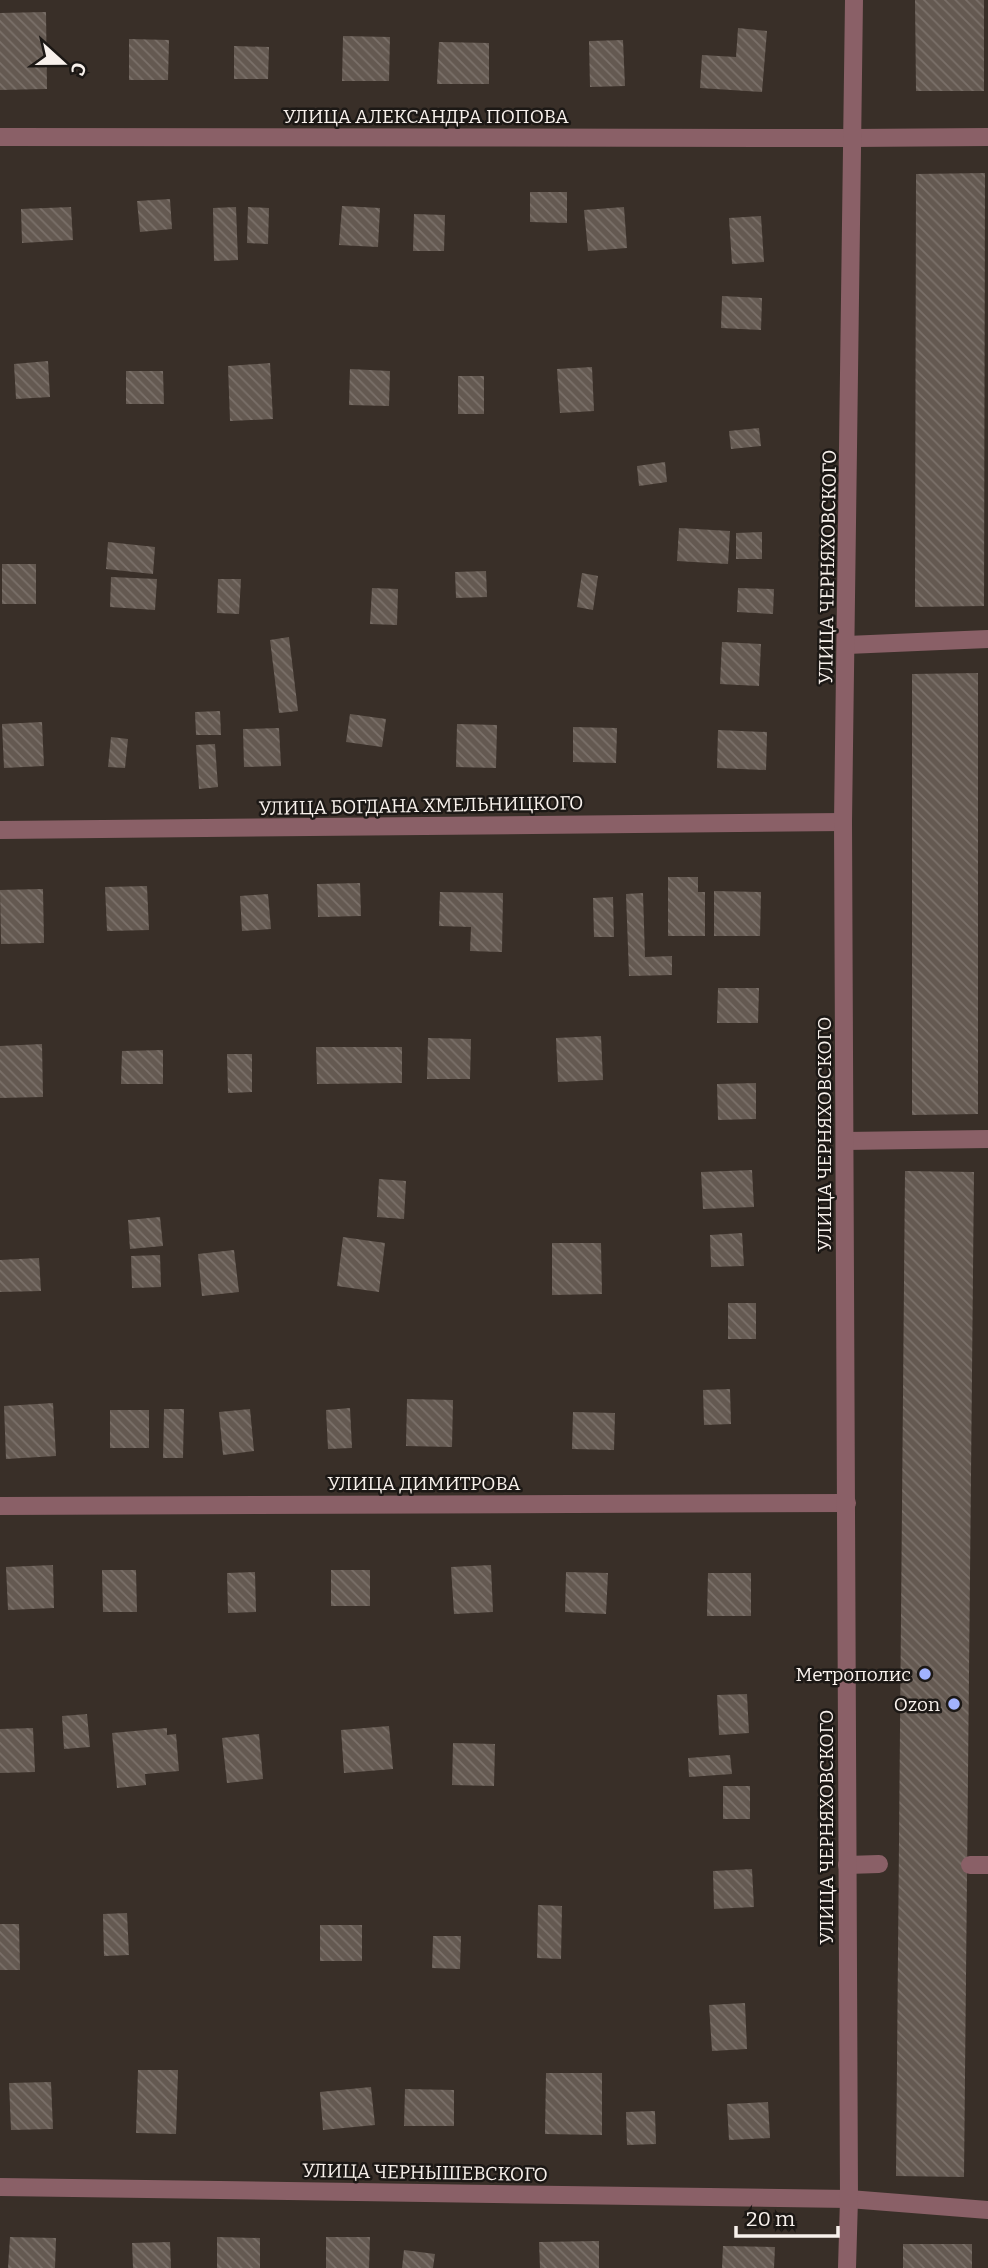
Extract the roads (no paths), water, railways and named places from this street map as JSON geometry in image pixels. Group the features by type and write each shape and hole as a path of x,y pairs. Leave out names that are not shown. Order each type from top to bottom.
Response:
{"street":[{"name":"УЛИЦА ЧЕРНЯХОВСКОГО","path":"847,2268 849,2199 843,821 854,0"},
{"name":"УЛИЦА АЛЕКСАНДРА ПОПОВА","path":"0,137 988,137"},
{"path":"847,645 988,639"},
{"name":"УЛИЦА БОГДАНА ХМЕЛЬНИЦКОГО","path":"0,830 843,821"},
{"path":"845,1141 988,1139"},
{"name":"УЛИЦА ДИМИТРОВА","path":"0,1506 847,1503"},
{"path":"847,1864 879,1864"},
{"name":"УЛИЦА ЧЕРНЫШЕВСКОГО","path":"0,2187 849,2199 988,2210"}],"place":[{"name":"Метрополис","path":"925,1674"},
{"name":"Ozon","path":"954,1704"}]}
